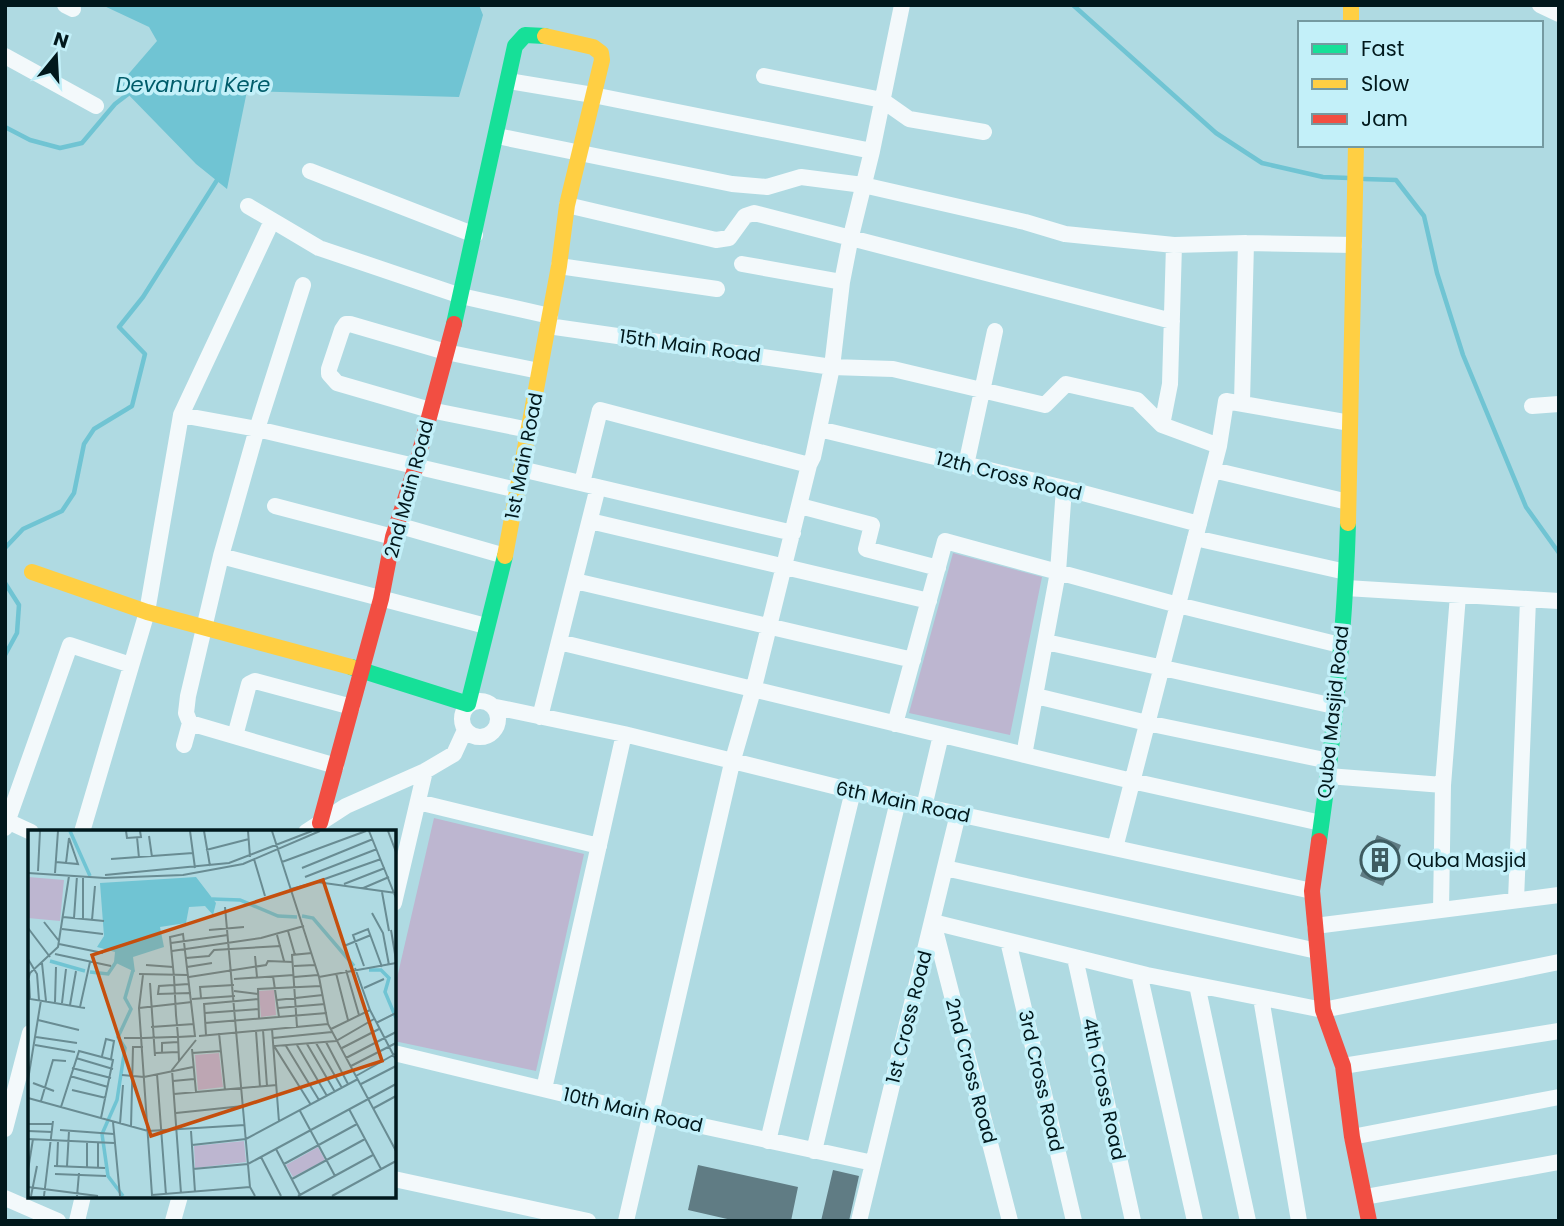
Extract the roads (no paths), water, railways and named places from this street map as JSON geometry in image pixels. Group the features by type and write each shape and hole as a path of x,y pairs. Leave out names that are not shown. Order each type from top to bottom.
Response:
{"street":[{"path":"626,1221 732,763 813,457 832,367 850,236 872,151 902,5"},
{"path":"1539,5 1559,14"},
{"name":"2nd Main Road","path":"320,823 381,599 395,531 416,466 461,296 515,47 525,34 535,34 598,50 602,60 593,95"},
{"path":"5,57 96,106"},
{"path":"764,76 882,100 909,119 984,132"},
{"path":"508,80 872,151"},
{"name":"1st Main Road","path":"468,704 505,556 559,266 567,205 593,95"},
{"path":"497,136 750,186 766,187 801,177 863,185 1025,222 1065,234 1174,245 1246,243 1354,246"},
{"name":"Quba Masjid Road","path":"1356,147 1346,580 1329,768 1312,891 1323,1010 1343,1066 1352,1137 1369,1221"},
{"path":"310,171 475,234"},
{"path":"567,205 716,240 729,238 745,216 754,213 1172,321"},
{"name":"15th Main Road","path":"248,206 319,248 461,296 549,321 832,367 893,369 1045,405 1066,384 1137,400 1162,425"},
{"path":"83,830 147,612 181,415 272,221"},
{"path":"1242,402 1246,243"},
{"path":"1174,245 1170,384 1162,425 1219,446"},
{"path":"742,264 842,282"},
{"path":"559,266 717,289"},
{"path":"184,745 190,723 186,713 187,704 221,556 257,429 303,285"},
{"path":"529,430 430,410 337,383 329,374 329,369 346,324 446,352 539,371"},
{"path":"966,465 995,331"},
{"path":"1115,848 1219,446 1226,401 1350,424"},
{"path":"1532,406 1559,404"},
{"path":"540,716 590,521 590,485 600,410 810,465"},
{"path":"181,415 257,429 517,490"},
{"name":"12th Cross Road","path":"819,429 1064,488 1346,580 1458,595 1559,601"},
{"path":"521,469 793,533"},
{"path":"1213,470 1348,502"},
{"path":"1024,755 1058,572 1064,488"},
{"path":"275,506 505,556"},
{"path":"800,506 872,525 866,550 937,568"},
{"path":"590,521 929,601"},
{"path":"895,724 945,541 1178,606 1340,645"},
{"path":"221,556 486,626"},
{"path":"32,572 147,612 362,670 468,704 482,700 496,707 499,721 491,734 477,737 465,730"},
{"path":"575,581 913,660"},
{"path":"1441,910 1443,785 1458,595"},
{"path":"1516,901 1528,600"},
{"path":"559,642 754,687 1132,781 1321,823"},
{"path":"1046,642 1334,706"},
{"path":"28,831 6,823 70,645 131,665"},
{"path":"234,736 249,684 255,681 352,707"},
{"path":"1036,695 1329,768 1443,785"},
{"path":"309,830 346,806 425,771 454,754 465,730 461,716 468,704"},
{"name":"6th Main Road","path":"496,707 624,734 853,791 1312,891"},
{"path":"190,723 336,766"},
{"path":"544,1089 624,734"},
{"path":"924,807 941,735"},
{"path":"396,890 425,771"},
{"path":"768,1141 853,791"},
{"path":"814,1151 898,801"},
{"path":"418,803 599,846"},
{"name":"1st Cross Road","path":"859,1221 958,814"},
{"path":"945,868 1317,951"},
{"path":"1315,926 1559,895"},
{"path":"933,922 1139,973 1323,1010 1559,962"},
{"name":"2nd Cross Road","path":"933,922 1010,1221"},
{"name":"3rd Cross Road","path":"1008,941 1074,1221"},
{"name":"4th Cross Road","path":"1075,958 1133,1221"},
{"path":"1139,973 1195,1221"},
{"path":"1197,985 1248,1221"},
{"path":"1261,998 1299,1221"},
{"path":"1343,1066 1559,1031"},
{"path":"5,1129 28,1041"},
{"name":"10th Main Road","path":"396,1053 651,1115 873,1163"},
{"path":"1352,1137 1559,1097"},
{"path":"1365,1197 1559,1162"},
{"path":"396,1179 588,1221"},
{"path":"5,1198 58,1221"},
{"path":"77,1221 83,1198"},
{"path":"173,1221 179,1198"}],"water":[{"name":"Devanuru Kere","path":"102,5 479,5 483,15 459,97 247,91 227,189 196,164 119,85 157,41 149,27"}],"waterway":[{"path":"1073,5 1216,133 1262,163 1323,177 1349,178"},
{"path":"5,127 30,140 60,148 82,143 115,104 132,91"},
{"path":"5,548 23,529 62,511 74,493 84,444 94,429 132,406 145,354 119,327 143,297 219,177"},
{"path":"1364,179 1396,180 1424,216 1437,273 1463,355 1526,507 1559,553"},
{"path":"5,583 19,605 17,633 5,655"}],"place":[{"name":"Quba Masjid","path":"1380,860"}]}
